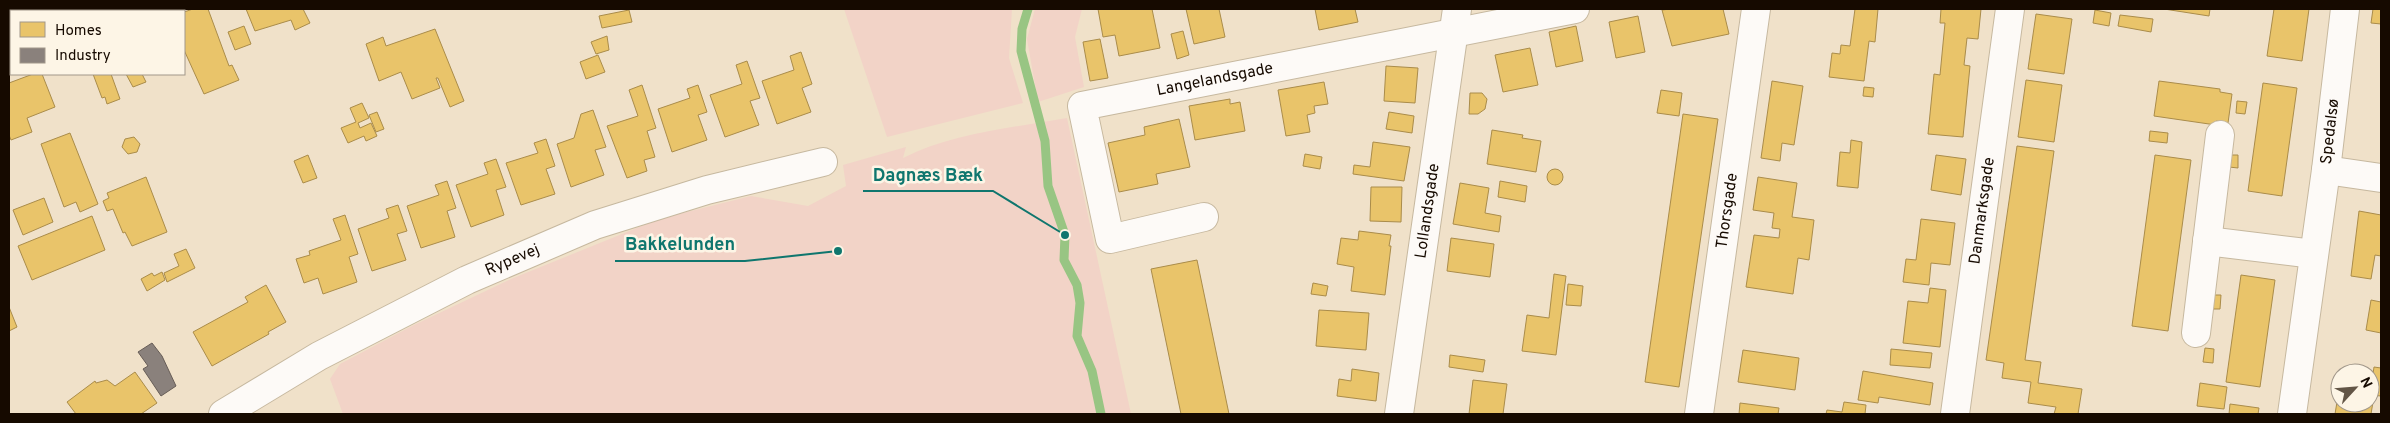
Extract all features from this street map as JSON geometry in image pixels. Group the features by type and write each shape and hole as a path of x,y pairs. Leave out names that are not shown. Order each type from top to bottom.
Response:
{"street":[{"name":"Langelandsgade","path":"1204,217 1110,239 1082,106 1455,21 1575,9"},
{"name":"Thorsgade","path":"1699,414 1756,9"},
{"name":"Danmarksgade","path":"1955,414 2010,9"},
{"name":"Spedalsø","path":"2292,414 2326,170 2345,9"},
{"name":"Lollandsgade","path":"1400,414 1455,21"},
{"path":"2196,333 2220,134"},
{"name":"Rypevej","path":"223,414 319,356 458,284 595,225 707,190 823,162"},
{"path":"2326,170 2381,178"},
{"path":"2207,241 2314,254"}],"shaded area":[{"path":"844,9 1012,9 1009,58 1023,103 887,137"},
{"path":"1035,9 1082,9 1075,37 1084,87 1038,102 1027,39"},
{"path":"1067,118 1131,414 343,414 330,379 340,364 414,325 511,279 659,219 751,196 808,206 846,186 843,165 906,147 903,158 962,137"}],"building: Homes":[{"path":"193,9 208,9 229,66 232,65 239,80 204,94 185,52 185,12"},
{"path":"246,9 303,9 310,23 295,30 291,20 255,31"},
{"path":"1098,9 1152,9 1160,48 1119,56 1115,35 1103,37"},
{"path":"1186,9 1219,9 1225,37 1194,44"},
{"path":"1315,9 1355,9 1358,22 1319,30"},
{"path":"1723,9 1729,34 1672,46 1662,10"},
{"path":"1855,9 1878,9 1875,42 1869,41 1864,81 1829,77 1832,53 1840,54 1841,45 1850,46"},
{"path":"1941,9 1981,9 1978,39 1967,38 1964,65 1970,66 1963,137 1928,134 1934,74 1940,75 1945,23 1940,23"},
{"path":"2164,9 2210,9 2209,16"},
{"path":"2274,9 2309,9 2302,61 2267,56"},
{"path":"2373,9 2381,9 2381,24 2371,23"},
{"path":"629,10 632,22 602,28 599,16"},
{"path":"2095,10 2111,13 2109,26 2093,23"},
{"path":"2036,14 2072,19 2064,74 2028,69"},
{"path":"2120,15 2153,19 2151,32 2118,26"},
{"path":"1638,16 1645,52 1616,58 1609,22"},
{"path":"244,26 251,44 235,50 228,32"},
{"path":"1576,26 1583,61 1556,67 1549,32"},
{"path":"435,29 464,101 450,107 438,78 436,78 440,88 412,99 401,72 379,81 366,44 383,37 386,46"},
{"path":"1183,31 1189,55 1177,59 1171,34"},
{"path":"607,36 609,50 596,54 591,42"},
{"path":"1100,39 1108,78 1090,81 1083,42"},
{"path":"1530,48 1538,85 1503,92 1495,55"},
{"path":"801,52 812,84 802,88 811,112 777,124 762,81 794,70 790,56"},
{"path":"598,55 605,72 586,79 580,62"},
{"path":"747,61 760,98 750,101 759,125 725,137 710,95 742,84 736,65"},
{"path":"1386,66 1418,68 1415,103 1384,101"},
{"path":"30,75 42,75 55,107 27,118 32,132 11,140 9,135 9,83"},
{"path":"93,75 111,75 120,99 107,104 105,97 102,98"},
{"path":"127,75 142,75 146,82 133,87"},
{"path":"2026,80 2062,85 2054,142 2018,137"},
{"path":"1772,81 1803,86 1794,145 1782,143 1780,161 1761,158"},
{"path":"2159,81 2220,89 2220,92 2232,94 2228,123 2216,121 2216,125 2154,116"},
{"path":"1324,82 1328,104 1314,106 1315,113 1307,115 1310,132 1286,136 1278,90"},
{"path":"2263,83 2297,88 2282,196 2248,191"},
{"path":"642,85 656,128 647,131 655,157 644,160 647,171 627,178 607,126 638,116 629,90"},
{"path":"698,85 707,112 698,115 707,140 672,152 658,109 690,98 687,89"},
{"path":"1864,87 1874,88 1873,97 1863,96"},
{"path":"1661,90 1682,93 1679,116 1657,113"},
{"path":"1470,93 1482,93 1487,99 1485,109 1478,114 1469,114"},
{"path":"1230,99 1230,104 1240,102 1245,131 1195,140 1189,106"},
{"path":"2237,101 2247,102 2245,114 2236,113"},
{"path":"362,103 369,118 358,123 360,128 371,123 377,136 366,141 364,136 348,143 341,128 356,122 350,108"},
{"path":"593,110 606,147 595,150 604,175 571,187 557,144 574,138 581,114"},
{"path":"377,112 384,129 376,132 369,115"},
{"path":"1389,112 1414,116 1412,133 1386,129"},
{"path":"1683,114 1718,119 1679,387 1645,382"},
{"path":"1179,119 1190,167 1156,174 1158,184 1119,192 1108,143 1145,135 1144,127"},
{"path":"1492,130 1523,135 1522,138 1541,141 1536,172 1487,164"},
{"path":"2150,131 2168,133 2167,143 2149,141"},
{"path":"70,133 98,204 80,212 76,202 64,207 41,144"},
{"path":"134,137 140,144 137,152 128,154 122,147 125,139"},
{"path":"546,139 555,166 546,169 555,194 521,205 506,163 538,153 534,143"},
{"path":"1851,140 1862,142 1858,188 1837,186 1840,152 1850,153"},
{"path":"1373,142 1410,147 1404,181 1353,174 1354,165 1370,167"},
{"path":"2017,146 2054,151 2025,360 2041,362 2038,383 2082,389 2078,414 2054,414 2056,407 2028,403 2031,382 2002,378 2004,363 1986,360"},
{"path":"1305,154 1322,157 1320,169 1303,166"},
{"path":"308,155 317,178 303,183 294,161"},
{"path":"1936,155 1966,159 1961,195 1931,190"},
{"path":"2155,155 2191,160 2168,331 2132,326"},
{"path":"2229,155 2238,155 2238,168 2229,167"},
{"path":"496,159 506,187 496,190 504,215 471,227 456,185 488,174 484,163"},
{"path":"1555,169 1563,177 1555,185 1547,177"},
{"path":"146,177 167,232 132,246 125,232 123,233 113,209 107,211 103,201 109,198 107,193"},
{"path":"1758,177 1797,183 1792,217 1814,220 1809,260 1798,258 1793,294 1746,287 1754,235 1779,238 1780,229 1772,228 1774,213 1753,210"},
{"path":"447,181 456,208 447,211 455,237 421,248 407,206 439,195 435,185"},
{"path":"1500,181 1527,186 1525,202 1498,197"},
{"path":"1460,183 1489,188 1485,213 1501,216 1499,232 1453,224"},
{"path":"1371,187 1402,187 1401,222 1370,221"},
{"path":"44,198 53,222 23,235 13,210"},
{"path":"398,205 407,231 397,234 406,260 372,271 358,229 389,218 386,209"},
{"path":"2359,211 2381,215 2381,256 2375,255 2371,279 2351,276"},
{"path":"345,215 358,254 349,257 357,282 323,294 318,278 304,283 296,259 310,255 309,251 341,240 333,219"},
{"path":"92,216 105,250 32,280 18,246"},
{"path":"1921,219 1955,223 1950,265 1931,263 1929,285 1903,282 1906,259 1916,260"},
{"path":"1359,231 1391,235 1385,295 1351,291 1354,267 1337,264 1341,238 1358,240"},
{"path":"1451,238 1494,244 1490,277 1447,271"},
{"path":"186,249 195,268 167,282 164,273 179,266 174,254"},
{"path":"1197,260 1229,414 1181,414 1151,269"},
{"path":"162,272 165,280 147,291 141,279 152,273 154,276"},
{"path":"1554,274 1566,276 1556,355 1522,351 1527,315 1549,318"},
{"path":"2241,275 2275,280 2260,387 2226,382"},
{"path":"1313,283 1328,286 1326,296 1311,294"},
{"path":"1568,284 1583,286 1581,306 1566,305"},
{"path":"266,285 286,322 268,332 269,334 212,366 193,332 248,302 245,297"},
{"path":"1930,288 1946,290 1940,347 1903,343 1908,301 1928,303"},
{"path":"2212,295 2221,295 2220,309 2210,309"},
{"path":"2371,300 2381,302 2381,333 2366,330"},
{"path":"9,307 17,327 9,331"},
{"path":"1319,310 1369,313 1366,350 1316,346"},
{"path":"2205,348 2214,349 2213,363 2203,362"},
{"path":"1891,349 1932,353 1930,368 1890,365"},
{"path":"1743,350 1799,358 1795,390 1738,382"},
{"path":"1450,355 1485,360 1483,372 1449,367"},
{"path":"2380,368 2381,368 2380,396"},
{"path":"1352,369 1379,373 1376,401 1337,396 1339,379 1351,381"},
{"path":"1863,371 1933,383 1930,405 1879,397 1878,403 1858,400"},
{"path":"135,372 157,403 141,414 76,414 67,402 95,381 96,383 107,380 115,386"},
{"path":"1473,380 1507,384 1503,414 1469,414"},
{"path":"2200,383 2227,387 2224,409 2197,406"},
{"path":"1844,402 1866,405 1865,414 1826,414 1827,410 1842,412"},
{"path":"1740,403 1779,408 1778,414 1739,414"},
{"path":"2230,404 2259,408 2258,414 2229,414"},
{"path":"2335,413 2371,413 2371,414"}],"building: Industry":[{"path":"152,343 162,356 176,386 161,396 143,369 148,366 138,352"}],"waterway":[{"path":"1028,9 1022,29 1021,51 1045,141 1048,186 1065,235 1064,260 1077,285 1080,303 1077,336 1092,371 1101,414"}],"place":[{"name":"Dagnæs Bæk","path":"1065,235"},
{"name":"Bakkelunden","path":"838,251"}]}
